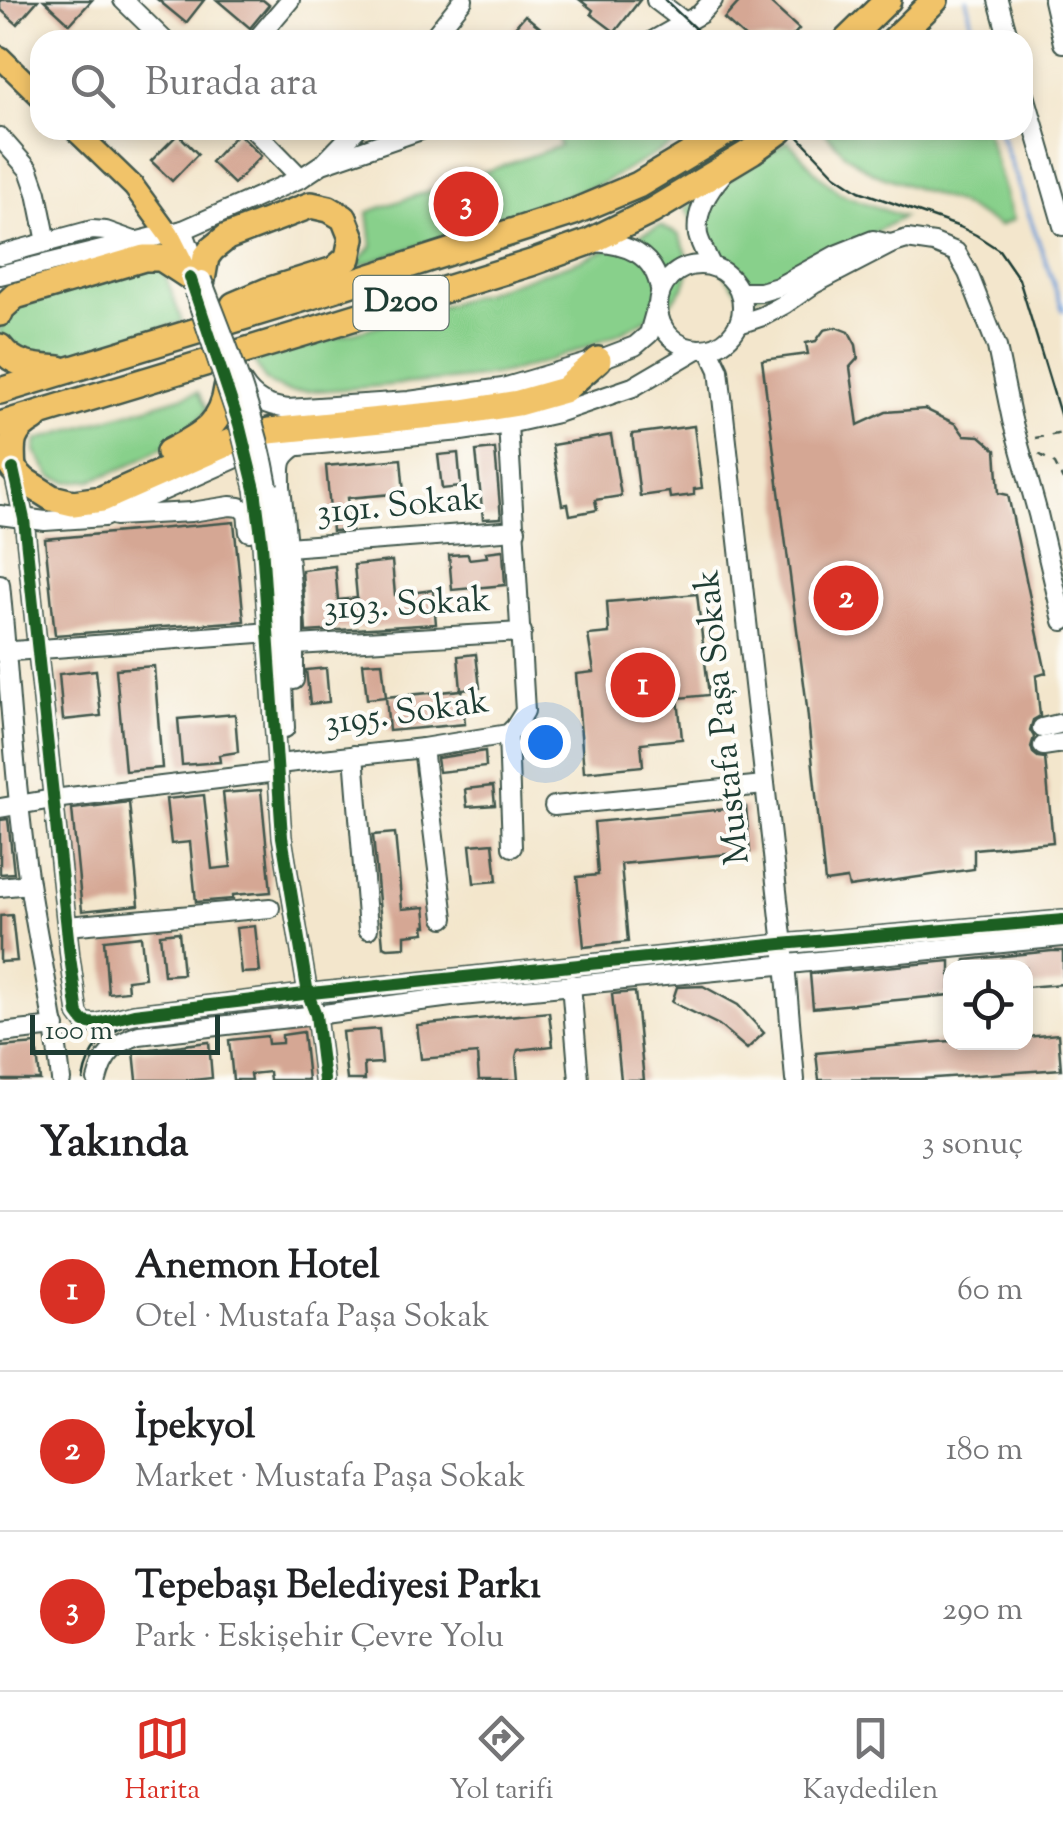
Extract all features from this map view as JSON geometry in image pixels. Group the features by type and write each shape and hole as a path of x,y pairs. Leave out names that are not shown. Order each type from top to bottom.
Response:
{"highway":[{"path":"857,30 888,0"},
{"path":"904,30 932,3"},
{"name":"D200","path":"0,391 574,212 638,184 713,140"},
{"name":"D200","path":"0,426 531,263 588,242 652,212 766,140"},
{"path":"0,313 14,296 144,258 162,258 195,283 206,257 228,238 311,205 344,218 352,238 348,258 334,270 236,304 184,336"},
{"path":"0,347 19,364 69,370"},
{"path":"47,411 20,426 11,445 13,469 52,498 73,503 102,499 228,443 269,431 518,403 564,390 598,360"},
{"path":"47,411 28,435 28,458 50,482 84,488 103,484 196,438 210,428 234,384"}],"main road":[{"path":"0,57 30,86"},
{"path":"86,140 176,232 195,283"}],"street":[{"path":"124,0 154,30"},
{"path":"264,30 290,0"},
{"path":"439,30 463,0"},
{"path":"656,0 686,23"},
{"path":"673,30 700,14 713,0"},
{"path":"998,0 1006,30"},
{"path":"1053,0 1063,42"},
{"path":"1033,122 1063,226"},
{"path":"0,137 29,170 47,242"},
{"path":"264,140 301,178"},
{"path":"0,275 176,232 301,178 346,140"},
{"path":"322,164 392,140"},
{"path":"711,265 698,235 700,207 732,163"},
{"path":"0,255 92,230 137,242"},
{"path":"738,324 786,304 814,284 891,244 908,239 956,252 997,347 1063,622"},
{"path":"740,292 778,287 838,254 874,240 891,244"},
{"path":"234,384 272,406 309,408 408,402 503,388 635,346 649,334 660,289 658,274 635,251 616,243 588,242"},
{"path":"104,517 239,458 298,445 460,431 557,413 633,387 702,349 727,340 738,324 740,292 729,275 711,265 691,264 673,273 660,289"},
{"path":"195,283 234,384 250,462 262,487 280,596 282,836 314,993 324,1080"},
{"path":"656,309 662,329 676,343 702,349"},
{"name":"Mustafa Paşa Sokak","path":"702,349 719,370 795,1080"},
{"path":"508,424 522,632"},
{"path":"284,724 294,698 296,645 281,462 284,454 298,445"},
{"path":"13,469 24,520 76,1003 84,1022 95,1024 134,1014 314,993 783,954 1063,937"},
{"path":"262,487 272,706"},
{"path":"0,516 46,521 230,506 247,513 258,632 282,768"},
{"name":"3191. Sokak","path":"288,548 516,530"},
{"path":"0,584 10,807 30,884 61,1080"},
{"path":"4,652 258,632"},
{"name":"3193. Sokak","path":"296,645 522,632"},
{"name":"3195. Sokak","path":"10,807 508,734 525,711 522,632"},
{"path":"1063,724 1042,738 1063,743"},
{"path":"6,731 46,729"},
{"path":"508,734 512,847"},
{"path":"423,748 444,918"},
{"path":"354,756 368,929"},
{"path":"554,806 764,786"},
{"path":"0,886 30,884"},
{"path":"67,926 270,908"},
{"path":"99,1071 112,1048 139,1035 1063,920"},
{"path":"571,984 579,1080"},
{"path":"0,1033 55,1027"}],"path":[{"path":"1021,448 1063,433"},
{"path":"1021,448 1048,458 1063,480"}],"green space":[{"path":"558,140 681,140 600,184 353,268 372,246 368,212 560,146"},
{"path":"832,140 989,140 1013,220 999,226 959,204 871,172"},
{"path":"788,141 839,193 903,217 761,294 743,297 685,208"},
{"path":"660,226 678,234 688,258 685,284 674,299 631,327 547,361 470,378 291,392 268,382 254,361 412,316 582,260"},
{"path":"153,264 165,274 182,322 46,365 0,336 6,309"},
{"path":"198,392 207,409 192,431 124,468 92,480 69,482 52,477 35,451 37,440"}],"building":[{"path":"0,0 38,0 17,24 0,9"},
{"path":"44,0 92,0 70,24"},
{"path":"158,0 204,0 186,23"},
{"path":"217,0 263,0 269,5 250,28"},
{"path":"580,0 640,0 617,30 591,14 593,10"},
{"path":"741,0 767,0 799,29 737,30 724,19"},
{"path":"525,15 543,30 512,30"},
{"path":"172,140 184,140 198,154 172,181 151,161"},
{"path":"231,140 245,140 261,156 234,184 211,162"},
{"path":"836,327 849,332 856,345 858,358 850,367 858,425 886,412 925,409 956,424 964,435 980,436 996,450 999,493 1008,495 1046,673 1036,676 1040,716 1033,720 1030,730 1034,737 1033,753 1045,758 1053,842 974,849 974,869 849,887 847,879 825,882 806,699 762,360 808,354 806,343"},
{"path":"694,426 702,488 694,489 694,495 670,498 669,492 640,496 632,434"},
{"path":"611,435 621,496 595,500 597,510 570,515 568,504 562,505 552,445"},
{"path":"495,449 501,518 483,519 476,451"},
{"path":"458,453 461,487 442,489 438,455"},
{"path":"401,459 404,493 348,498 351,530 332,531 326,466"},
{"path":"234,522 244,621 55,635 45,539"},
{"path":"503,550 505,585 452,590 449,555 468,554 469,559"},
{"path":"392,561 395,595 433,590 436,624 306,632 302,570 335,566 338,600 357,598 354,565"},
{"path":"697,594 709,695 678,698 682,739 641,743 643,766 584,772 576,674 594,672 588,635 609,633 607,602"},
{"path":"476,654 480,688 462,690 465,724 389,731 386,697 461,690 458,656"},
{"path":"382,662 386,697 367,699 363,663"},
{"path":"154,666 162,768 125,771 116,669"},
{"path":"326,668 329,702 310,704 306,670"},
{"path":"96,670 101,716 63,720 59,674"},
{"path":"235,714 238,752 219,755 220,762 182,765 178,719"},
{"path":"485,751 486,767 439,772 437,758"},
{"path":"493,786 495,805 467,807 465,789"},
{"path":"261,790 271,892 196,902 190,842 171,844 166,799 204,795 212,869 231,867 223,793"},
{"path":"129,802 139,905 82,911 72,809"},
{"path":"746,807 750,852 621,864 628,942 584,947 577,877 598,875 594,822"},
{"path":"8,819 14,873 0,874 0,820"},
{"path":"395,833 402,909 425,907 427,926 425,933 405,935 405,947 388,948 383,946 373,835"},
{"path":"493,843 497,881 474,883 470,845"},
{"path":"12,915 17,961 0,962 0,916"},
{"path":"255,926 260,972 241,973 236,928"},
{"path":"179,932 183,974 164,975 160,934"},
{"path":"141,936 145,978 127,980 128,991 108,993 104,940"},
{"path":"1063,951 1063,984 1033,986 1033,960 965,960"},
{"path":"943,962 943,996 813,1008 810,974"},
{"path":"703,986 738,1005 764,1033 747,1049 719,1025 672,1002 677,987"},
{"path":"635,992 644,1080 621,1080 612,994"},
{"path":"549,1012 553,1046 518,1050 518,1080 479,1080 477,1054 421,1059 417,1025"},
{"path":"379,1029 382,1063 364,1064 365,1080 347,1080 342,1032"},
{"path":"303,1032 308,1080 270,1080 269,1072 250,1074 251,1080 233,1080 229,1040 267,1036 268,1044 282,1043 282,1035"},
{"path":"1058,1034 1061,1069 921,1079 819,1080 816,1053 943,1042 943,1050 1033,1050 1033,1036"},
{"path":"209,1042 212,1078 137,1080 134,1051"},
{"path":"36,1044 40,1080 0,1080 0,1047"}],"waterway":[{"path":"967,0 972,30"},
{"path":"1003,140 1063,310"}],"tram line":[{"path":"665,0 696,30"},
{"path":"802,140 835,175 859,191 960,227 999,250 1019,279 1063,424"},
{"path":"83,1080 89,1059 100,1043 136,1021 782,951 1063,927"}],"cycle path":[{"path":"190,277 239,424 255,489 282,837 308,994 316,1015 324,1080"},
{"path":"13,469 24,519 70,957 78,1014 84,1022 95,1024 134,1014 321,992 781,944 1063,920"}],"place":[{"name":"Tepebaşı Belediyesi Parkı","path":"466,204"},
{"name":"İpekyol","path":"846,598"},
{"name":"Anemon Hotel","path":"643,685"}]}
